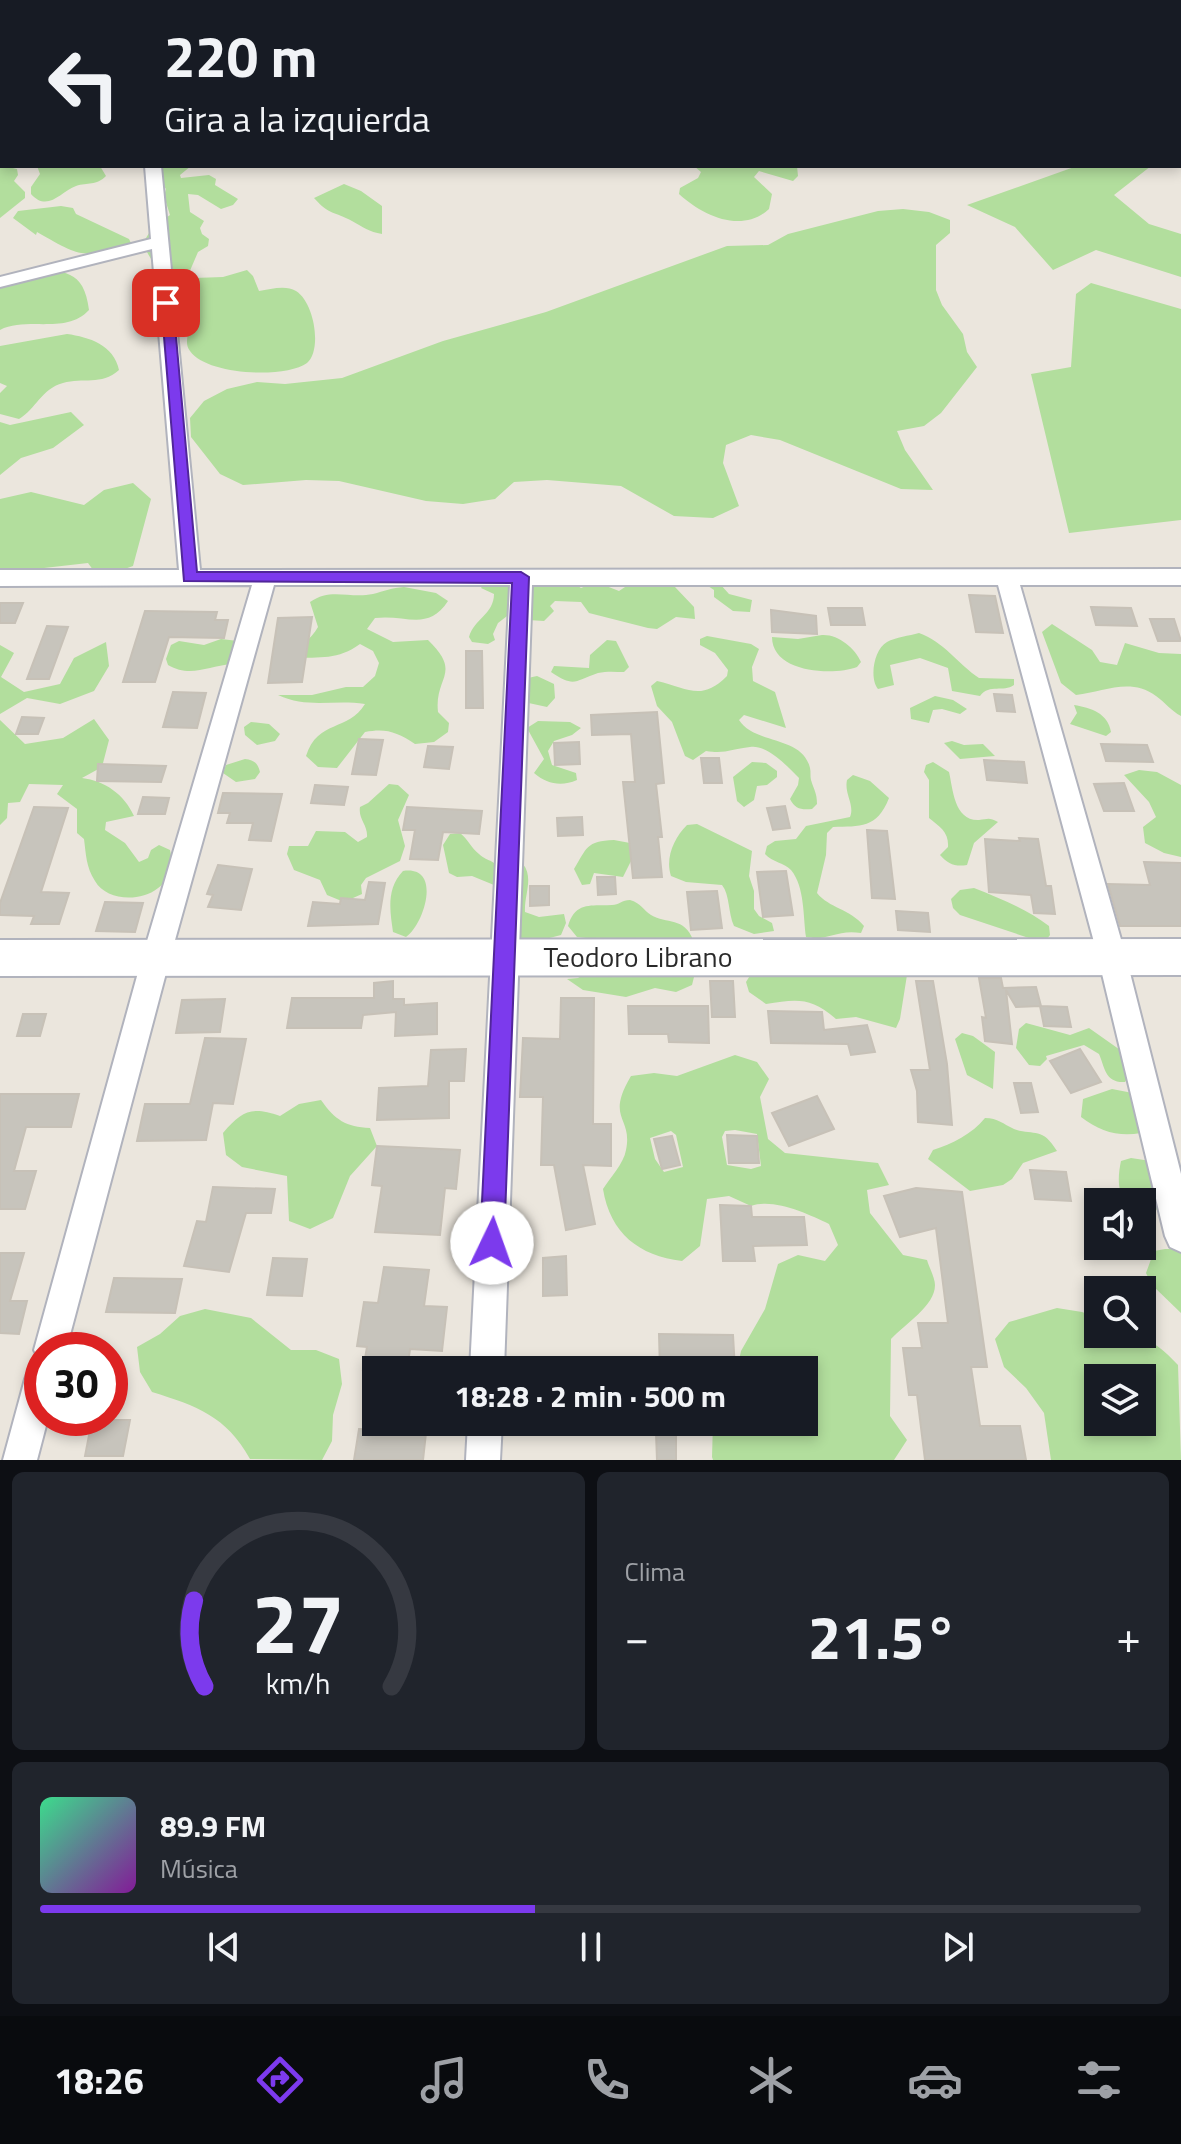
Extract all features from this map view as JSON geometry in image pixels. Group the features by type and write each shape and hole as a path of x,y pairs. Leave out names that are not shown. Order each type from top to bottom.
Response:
{"main road":[{"name":"Teodoro Librano","path":"0,958 1181,957"}],"street":[{"path":"153,168 190,577"},
{"path":"0,282 161,242"},
{"path":"55,1332 156,958 265,577"},
{"path":"488,1356 521,577"},
{"path":"1007,577 1112,957 1181,1236"},
{"path":"0,578 1181,577"},
{"path":"20,1460 27,1436"},
{"path":"483,1460 484,1436"}],"green space":[{"path":"0,168 17,169 18,175 14,181 25,192 25,198 0,218"},
{"path":"38,168 101,168 106,176 43,201 31,194 31,187 40,174"},
{"path":"151,168 189,168 180,175 181,178 209,175 216,179 215,185 238,199 233,205 221,209 198,195 188,194 190,212 204,221 200,228 209,239 208,246 198,252 186,280 179,282 172,282 164,276 143,243 152,228 170,215 164,196 166,189"},
{"path":"696,168 797,168 798,176 793,181 759,171 754,177 772,194 769,209 747,220 735,221 711,215 679,194 680,188 698,178 701,172"},
{"path":"1071,168 1148,168 1114,195 1149,224 1181,234 1181,277 1096,250 1053,270 1015,227 967,205"},
{"path":"344,184 361,191 382,206 382,234 328,211 314,198"},
{"path":"61,206 73,208 76,214 129,239 132,245 92,254 73,251 37,232 36,235 13,218 18,211"},
{"path":"903,209 929,212 950,220 950,233 936,245 936,290 942,305 963,334 967,352 977,367 941,413 924,426 897,431 905,450 933,490 901,489 780,440 751,435 726,445 723,463 739,506 713,518 674,516 621,486 547,480 514,482 495,499 463,504 426,501 339,481 243,485 220,474 191,437 190,418 204,401 227,389 257,382 285,384 342,378 443,341 546,312 727,246 768,245 788,234 878,211"},
{"path":"28,269 52,270 70,275 82,287 89,310 69,322 22,324 0,330 0,276"},
{"path":"247,270 259,291 288,288 303,297 312,316 315,338 312,357 307,363 265,373 228,370 199,359 188,348 188,327 175,313 171,291 194,278 223,277"},
{"path":"1091,283 1181,309 1181,520 1069,533 1031,374 1071,367 1076,294"},
{"path":"67,334 84,337 106,348 119,370 105,378 70,381 55,386 19,419 0,414 0,393 7,386 0,383 0,346"},
{"path":"71,412 84,425 53,448 21,458 0,475 0,422 10,425"},
{"path":"133,483 151,499 133,566 99,578 88,563 0,573 0,499 31,492 84,505 104,490"},
{"path":"569,580 581,588 596,582 619,591 631,583 675,587 694,607 695,619 676,617 657,629 648,628 589,613 581,602 555,601 550,606 554,611 544,621 528,620 534,581"},
{"path":"485,582 501,583 515,591 516,609 498,623 493,634 495,640 488,644 472,642 469,637 493,601 494,594 481,588"},
{"path":"702,582 720,584 729,594 752,600 750,612 733,611 714,597 714,590"},
{"path":"404,587 436,593 448,601 433,616 416,620 375,618 367,629 393,642 428,640 438,651 444,661 445,675 438,712 449,723 448,732 434,742 415,744 391,732 365,732 337,768 318,767 306,756 311,744 325,731 350,719 365,704 300,702 278,695 312,695 346,687 363,687 375,676 379,663 373,651 360,644 336,655 294,658 318,627 310,602 325,595 364,595"},
{"path":"1052,624 1092,650 1100,662 1117,665 1125,643 1159,653 1181,654 1181,716 1156,696 1136,687 1117,687 1076,695 1061,683 1042,632"},
{"path":"919,633 936,641 979,678 1014,679 1014,685 988,690 980,696 952,691 948,668 920,658 890,665 894,685 878,689 873,671 879,651 887,642"},
{"path":"822,635 845,643 861,662 857,667 846,670 806,669 782,658 775,649 772,637 798,639"},
{"path":"707,636 751,644 759,649 752,667 753,681 775,692 786,728 744,715 739,720 746,728 788,745 805,757 817,804 812,809 794,805 790,799 799,778 777,757 763,749 750,747 724,752 706,751 693,760 685,756 672,722 657,706 651,686 657,681 702,691 727,676 728,670 715,653 700,645 700,639"},
{"path":"221,639 238,641 231,664 192,671 168,665 166,659 171,645 179,641 204,645"},
{"path":"607,640 616,641 629,667 624,672 598,673 574,682 551,672 554,666 589,668 590,655"},
{"path":"106,642 109,666 94,691 60,704 27,698 0,714 0,645 14,653 1,677 24,692 60,684 74,658"},
{"path":"537,676 554,684 555,698 547,707 524,702 528,678"},
{"path":"935,696 953,700 967,709 960,714 933,710 929,723 911,719 910,708"},
{"path":"1074,705 1102,716 1111,732 1106,736 1070,724 1077,713"},
{"path":"94,719 109,740 102,767 82,778 113,790 125,801 134,816 106,822 105,830 125,843 139,862 148,858 151,850 159,845 170,850 171,867 166,880 156,890 143,896 116,896 95,881 88,866 84,839 77,833 77,809 57,794 63,785 29,784 20,802 8,803 7,818 0,825 0,720 25,744 63,738"},
{"path":"538,721 570,722 581,728 572,735 554,741 548,751 552,765 576,773 577,780 554,783 534,773 544,759 527,728"},
{"path":"251,722 269,724 280,734 275,741 257,745 245,735 244,727"},
{"path":"952,741 964,745 983,744 995,756 960,759 944,743"},
{"path":"245,759 258,766 260,772 255,779 236,782 223,773 226,765"},
{"path":"752,762 766,763 777,771 777,777 767,785 757,786 754,800 744,807 737,801 733,777"},
{"path":"933,762 949,772 956,803 964,815 971,819 998,822 974,843 967,865 952,864 940,855 948,847 948,842 943,830 929,818 929,780 924,772 926,765"},
{"path":"1139,770 1157,772 1181,785 1181,857 1164,853 1145,843 1143,827 1156,817 1149,802 1124,775"},
{"path":"853,775 870,781 889,798 873,821 859,826 833,827 827,833 826,855 817,893 864,926 861,933 806,937 796,877 788,868 765,854 767,846 775,841 796,839 806,826 850,817 846,785"},
{"path":"389,784 398,785 409,795 398,820 405,846 400,861 366,878 361,885 362,894 344,902 327,895 320,880 294,870 287,854 289,846 308,846 316,831 345,832 358,842 367,837 360,807"},
{"path":"697,824 752,851 749,876 754,891 754,909 759,916 772,923 774,931 754,934 734,926 722,885 686,882 671,876 670,855 678,836 687,825"},
{"path":"460,833 476,852 497,866 494,885 472,876 457,877 449,873 443,845 450,834"},
{"path":"614,840 630,843 632,859 623,877 594,873 590,884 582,885 574,869 585,851 592,844"},
{"path":"523,864 528,875 525,912 539,917 564,914 566,923 561,935 538,941 517,937 516,870"},
{"path":"403,871 415,872 423,877 426,886 424,909 406,937 393,932 390,908 394,885"},
{"path":"974,888 1032,914 1049,926 1050,935 1044,943 960,915 953,908 951,899 960,890"},
{"path":"630,900 657,918 680,924 693,940 667,947 648,938 622,942 577,937 568,926 575,912 585,906 614,905"},
{"path":"594,967 689,969 694,977 692,985 676,992 655,988 626,997 583,990 567,979 578,978"},
{"path":"751,974 907,975 896,1028 856,1017 836,1019 803,1001 766,1004 749,992 746,982"},
{"path":"1026,1023 1070,1035 1089,1028 1123,1052 1128,1077 1125,1082 1113,1080 1099,1054 1084,1045 1046,1056 1047,1059 1040,1066 1029,1065 1016,1048 1019,1029"},
{"path":"962,1033 973,1036 995,1052 993,1089 967,1075 955,1039"},
{"path":"735,1055 757,1062 769,1079 760,1097 768,1139 785,1153 878,1163 889,1185 867,1190 870,1213 903,1255 927,1260 935,1285 934,1293 925,1307 891,1339 890,1416 907,1440 894,1460 713,1460 713,1436 818,1436 818,1356 740,1356 765,1309 778,1264 798,1255 825,1261 838,1245 829,1224 821,1220 770,1204 751,1206 729,1196 707,1199 700,1246 682,1261 652,1254 629,1240 612,1218 603,1189 625,1155 626,1130 620,1110 624,1090 631,1076 654,1073 677,1076","holes":["671,1131 676,1135 683,1167 664,1172 655,1159 650,1138","725,1131 757,1134 761,1166 751,1169 727,1165 722,1137"]},
{"path":"1112,1089 1148,1096 1155,1129 1135,1134 1116,1134 1098,1128 1081,1117 1083,1099"},
{"path":"321,1100 342,1121 370,1128 377,1146 350,1176 333,1218 310,1229 289,1221 287,1176 242,1167 226,1155 223,1133 248,1112 262,1111 280,1116 299,1104"},
{"path":"985,1118 1042,1135 1057,1151 1023,1163 1012,1179 1003,1185 970,1191 928,1159 933,1150 961,1138"},
{"path":"1131,1158 1177,1165 1181,1169 1181,1224 1156,1210 1156,1188 1119,1188 1121,1161"},
{"path":"1181,1249 1181,1313 1156,1289 1156,1276 1148,1276 1146,1273 1151,1260 1156,1260 1156,1251"},
{"path":"1057,1308 1084,1313 1084,1348 1156,1346 1178,1365 1181,1460 1051,1460 1044,1413 1026,1388 1004,1367 995,1339 1009,1322"},
{"path":"205,1309 251,1318 291,1350 316,1350 339,1359 342,1384 333,1415 332,1441 322,1460 250,1459 231,1432 209,1415 152,1392 140,1372 137,1347 160,1334 180,1316"}],"building":[{"path":"969,595 995,596 1003,633 976,632"},
{"path":"0,603 23,603 15,623 0,623"},
{"path":"1091,607 1131,608 1137,626 1096,625"},
{"path":"828,608 862,608 865,625 831,625"},
{"path":"771,610 816,616 817,634 772,632"},
{"path":"145,611 217,612 215,620 228,620 224,638 169,637 155,682 123,682"},
{"path":"312,617 302,682 268,683 278,618"},
{"path":"1150,619 1174,619 1181,641 1158,641"},
{"path":"47,626 68,627 49,679 27,679"},
{"path":"466,651 482,651 483,708 466,708"},
{"path":"173,692 206,693 197,728 163,727"},
{"path":"994,694 1012,695 1015,712 997,711"},
{"path":"657,712 664,783 656,784 662,837 658,837 662,877 633,878 623,782 635,782 631,734 592,735 591,715"},
{"path":"22,717 44,718 38,734 16,734"},
{"path":"359,739 383,740 376,775 352,774"},
{"path":"579,742 580,764 555,765 554,743"},
{"path":"1101,744 1147,745 1153,762 1106,761"},
{"path":"428,746 453,747 449,769 424,767"},
{"path":"701,758 719,758 722,783 704,783"},
{"path":"984,760 1024,762 1027,783 987,780"},
{"path":"98,764 166,766 161,782 97,781"},
{"path":"1124,783 1134,811 1104,811 1094,784"},
{"path":"315,785 348,787 344,805 311,803"},
{"path":"223,793 282,794 271,841 249,840 253,823 227,823 230,813 218,813"},
{"path":"143,797 169,798 165,814 138,814"},
{"path":"785,806 790,828 773,830 767,808"},
{"path":"34,807 68,808 41,892 69,893 59,924 31,924 34,916 0,915 0,903"},
{"path":"407,807 482,811 479,834 443,832 438,860 410,859 415,830 403,830"},
{"path":"582,817 583,835 558,836 557,818"},
{"path":"867,830 887,831 895,899 872,898"},
{"path":"1019,838 1038,839 1046,886 1051,886 1055,914 1034,913 1031,895 989,892 985,839 1020,841"},
{"path":"1144,862 1181,863 1181,926 1120,926 1108,884 1150,885"},
{"path":"218,865 252,869 241,910 208,907 213,895 207,894"},
{"path":"786,871 793,915 763,917 757,872"},
{"path":"597,877 615,877 616,894 598,895"},
{"path":"369,882 385,883 378,924 308,926 313,902 340,904 341,898 365,900"},
{"path":"530,886 549,886 549,905 530,906"},
{"path":"717,891 722,928 691,930 687,892"},
{"path":"105,902 143,903 135,932 96,931"},
{"path":"896,911 928,913 930,932 898,930"},
{"path":"979,978 1001,978 1003,988 1036,987 1041,1006 1067,1007 1071,1027 1044,1026 1040,1006 1016,1007 1006,990 1012,1044 985,1041 982,1017 986,1018"},
{"path":"393,981 393,999 404,999 404,1005 437,1003 437,1034 395,1036 396,1012 363,1015 361,1028 287,1028 292,998 374,998 374,983"},
{"path":"710,981 733,981 735,1017 712,1017"},
{"path":"916,981 933,981 947,1064 952,1125 918,1122 917,1091 911,1070 930,1070"},
{"path":"561,998 594,998 593,1124 611,1124 611,1166 583,1165 595,1224 566,1230 554,1165 541,1165 543,1097 520,1097 523,1038 560,1039"},
{"path":"225,999 220,1032 176,1033 182,1000"},
{"path":"628,1006 708,1006 709,1043 669,1042 668,1034 629,1034"},
{"path":"768,1011 822,1012 824,1030 867,1025 875,1052 851,1055 848,1044 771,1043"},
{"path":"23,1014 46,1014 40,1036 17,1036"},
{"path":"205,1038 246,1039 233,1104 213,1103 206,1140 137,1141 145,1104 190,1104"},
{"path":"466,1049 464,1081 449,1081 449,1118 377,1120 379,1088 428,1086 431,1050"},
{"path":"1080,1049 1101,1082 1071,1093 1050,1061"},
{"path":"1014,1083 1031,1083 1038,1112 1021,1113"},
{"path":"0,1094 79,1094 71,1127 26,1127 14,1171 36,1171 25,1209 0,1209"},
{"path":"817,1096 834,1129 789,1146 772,1113"},
{"path":"727,1135 757,1136 759,1163 729,1163"},
{"path":"672,1136 680,1165 662,1169 654,1139"},
{"path":"377,1146 460,1150 456,1189 445,1188 440,1235 375,1232 382,1186 372,1185"},
{"path":"1030,1170 1066,1172 1071,1201 1035,1199"},
{"path":"213,1187 275,1189 271,1213 246,1213 229,1272 184,1266 197,1221 206,1222"},
{"path":"916,1188 962,1192 987,1367 971,1367 980,1426 1020,1426 1026,1460 925,1460 917,1395 909,1395 903,1348 922,1348 918,1323 948,1323 936,1228 900,1237 884,1196"},
{"path":"720,1205 751,1206 752,1217 804,1217 807,1245 753,1246 755,1261 723,1261"},
{"path":"0,1253 24,1253 10,1301 27,1301 19,1334 0,1333"},
{"path":"566,1256 567,1295 543,1296 543,1258"},
{"path":"273,1258 307,1259 302,1296 267,1295"},
{"path":"384,1267 429,1270 424,1306 447,1307 442,1351 410,1349 409,1356 365,1356 367,1347 357,1346 364,1302 378,1303"},
{"path":"114,1278 182,1279 175,1313 106,1312"},
{"path":"659,1334 733,1335 734,1356 660,1356"},
{"path":"359,1429 362,1429 362,1436 426,1436 423,1460 354,1460"},
{"path":"89,1436 127,1436 123,1456 85,1456"},
{"path":"656,1436 676,1436 676,1460 657,1460"}],"route":[{"path":"166,303 190,577 521,577 492,1243"}]}
